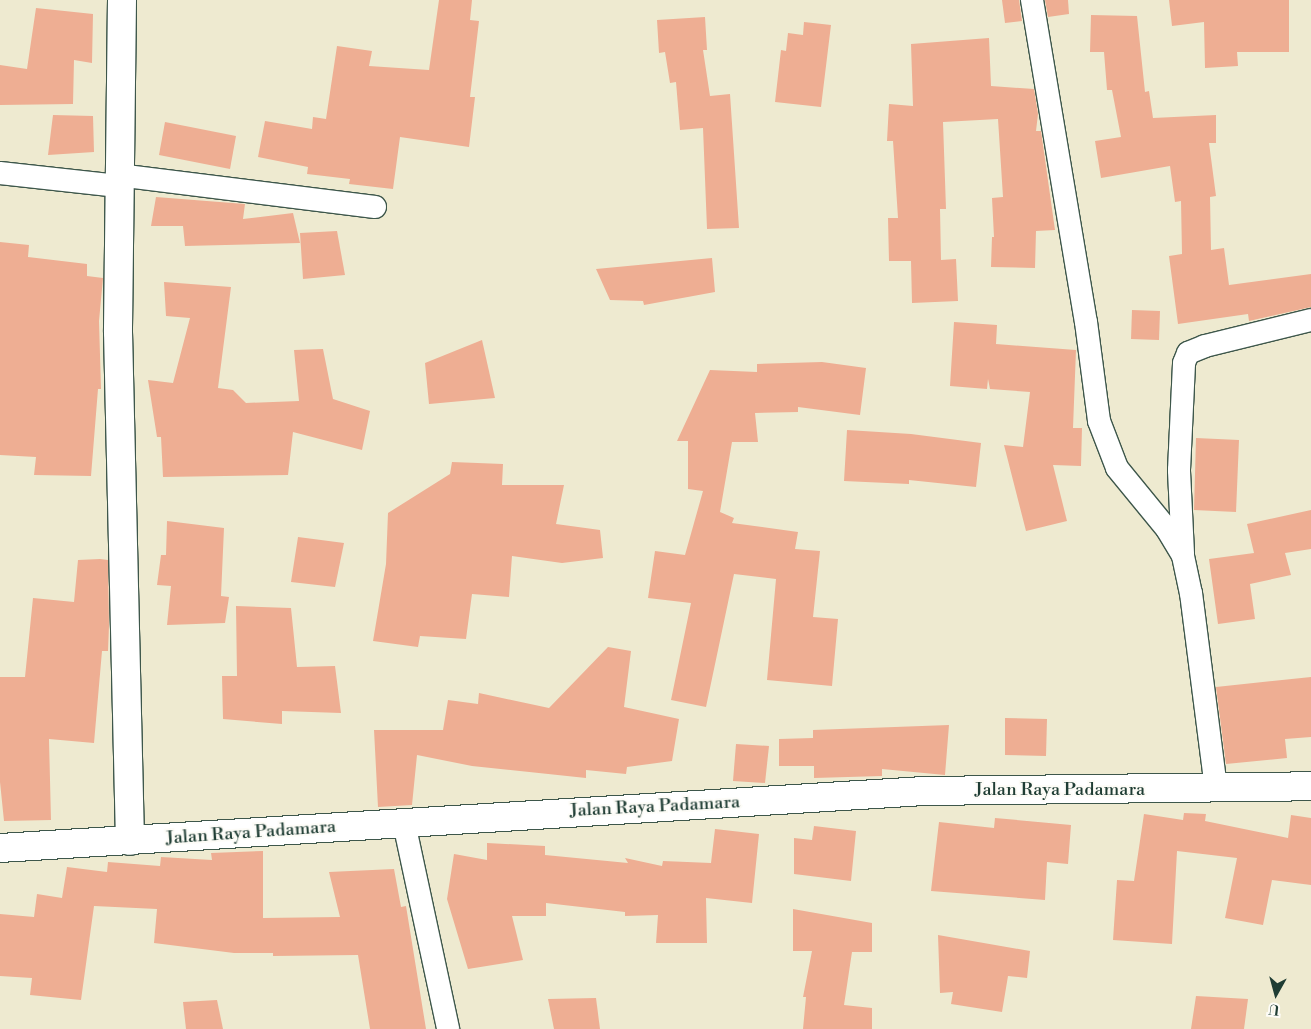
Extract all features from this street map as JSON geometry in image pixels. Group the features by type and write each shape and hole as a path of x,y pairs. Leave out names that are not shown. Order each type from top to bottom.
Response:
{"main road":[{"path":"122,0 118,181 118,332 130,841"},
{"name":"Jalan Raya Padamara","path":"0,848 924,791 1216,789 1311,786"}],"street":[{"path":"1032,0 1086,322 1099,421 1117,468 1167,529 1183,556"},
{"path":"0,173 118,181 375,207"},
{"path":"1216,789 1191,593 1183,556 1179,470 1184,363 1188,353 1311,320"},
{"path":"404,823 448,1029"}],"building":[{"path":"439,0 472,0 470,20 479,21 470,97 475,97 469,147 400,137 393,189 349,184 350,179 307,174 308,167 258,157 265,121 312,129 313,117 326,119 337,46 372,51 369,66 429,70"},
{"path":"1002,0 1019,0 1022,21 1005,23"},
{"path":"1045,0 1068,0 1069,14 1048,17"},
{"path":"1169,0 1289,0 1289,52 1237,52 1238,66 1205,68 1204,22 1172,26"},
{"path":"36,8 93,14 92,63 74,60 73,104 0,105 0,65 27,69"},
{"path":"1091,15 1137,16 1145,92 1149,91 1153,118 1216,115 1216,143 1209,143 1216,196 1210,197 1211,250 1224,248 1229,285 1311,274 1311,307 1249,321 1248,314 1178,324 1169,256 1182,254 1181,201 1175,202 1170,166 1101,178 1095,141 1121,137 1112,90 1107,90 1104,52 1090,52"},
{"path":"705,17 707,50 703,50 710,96 730,94 739,228 707,229 703,128 680,130 676,82 670,83 665,52 659,53 657,20"},
{"path":"804,22 831,25 821,107 775,102 781,50 786,51 788,33 803,35"},
{"path":"989,38 991,86 1034,89 1038,114 1036,131 1041,131 1055,230 1036,231 1035,268 991,267 992,237 994,237 992,198 1003,197 998,119 943,122 946,209 940,209 941,260 956,259 958,301 912,303 911,261 889,261 888,218 898,218 893,141 887,141 889,104 913,106 911,44"},
{"path":"53,115 93,116 94,152 48,155"},
{"path":"165,122 236,136 230,169 159,155"},
{"path":"156,197 245,204 243,219 293,213 300,243 185,246 183,226 151,226"},
{"path":"337,231 345,275 303,279 300,233"},
{"path":"0,242 29,245 28,257 87,264 87,276 103,278 99,321 101,389 98,389 91,476 34,475 36,457 0,455"},
{"path":"712,258 715,292 644,305 643,301 610,300 596,269"},
{"path":"164,282 231,287 218,388 233,390 246,403 299,401 294,350 323,349 333,399 370,411 362,450 293,432 288,475 163,477 161,437 157,437 148,380 173,383 190,318 166,316"},
{"path":"1132,310 1160,311 1159,340 1131,339"},
{"path":"954,322 997,325 996,344 1076,350 1073,428 1082,428 1081,466 1053,465 1067,521 1026,531 1004,445 1023,447 1030,392 990,389 988,379 987,389 950,386"},
{"path":"482,340 495,398 429,404 425,363"},
{"path":"822,362 866,368 860,415 798,407 798,412 755,413 758,442 732,442 720,512 734,518 732,523 798,532 795,549 820,551 813,617 838,619 832,686 767,680 776,579 734,574 706,707 671,700 691,603 648,598 655,551 685,555 703,491 688,489 688,441 677,441 710,370 757,372 757,364"},
{"path":"847,430 911,434 981,443 976,487 909,480 909,484 844,481"},
{"path":"1196,438 1239,440 1236,512 1194,510"},
{"path":"452,462 503,464 502,485 564,485 556,524 600,530 603,558 562,563 512,556 509,597 472,594 466,639 420,636 418,647 373,641 386,564 388,513 450,474"},
{"path":"1311,510 1311,549 1285,553 1291,575 1250,584 1255,619 1218,624 1209,559 1254,553 1247,524"},
{"path":"167,521 224,528 221,596 229,597 225,623 167,625 171,586 157,585 161,555 166,555"},
{"path":"298,537 344,543 335,587 291,582"},
{"path":"78,560 108,560 109,626 108,651 102,651 94,743 49,739 51,820 4,821 0,782 0,677 25,677 33,598 74,602"},
{"path":"236,606 291,608 297,667 335,666 341,713 282,711 282,724 223,719 222,676 237,676"},
{"path":"608,647 631,651 624,707 679,719 672,761 627,767 626,774 586,770 586,778 472,766 417,755 412,805 378,807 374,730 443,730 448,700 478,704 479,693 549,708"},
{"path":"1311,677 1311,737 1285,739 1287,758 1226,764 1216,687"},
{"path":"1005,718 1047,719 1046,756 1005,755"},
{"path":"949,725 945,775 882,769 882,776 814,778 814,766 779,766 779,739 813,738 813,730"},
{"path":"736,744 769,746 765,783 733,781"},
{"path":"1184,813 1206,814 1205,821 1288,838 1291,815 1311,818 1311,885 1272,880 1263,925 1225,918 1237,858 1177,851 1172,944 1113,940 1117,880 1134,881 1144,814 1183,820"},
{"path":"995,818 1071,825 1068,864 1047,862 1045,900 931,891 939,822 994,828"},
{"path":"814,826 856,831 851,881 794,874 794,838 812,840"},
{"path":"715,829 759,834 752,903 706,898 707,943 656,943 658,915 625,916 625,912 546,903 546,916 512,916 523,960 468,969 447,899 454,854 487,860 487,843 545,846 545,855 628,863 625,858 662,866 663,861 711,863"},
{"path":"263,851 263,918 340,917 329,872 394,869 401,907 406,906 426,1029 370,1029 358,955 273,956 273,953 234,953 154,943 157,909 94,906 81,1000 30,995 32,978 0,976 0,914 34,917 37,894 62,898 67,867 107,872 108,862 160,866 161,857 212,860 211,853"},
{"path":"793,909 872,923 872,952 852,952 844,1005 872,1008 872,1029 803,1029 806,997 803,997 812,951 793,951"},
{"path":"938,935 1030,951 1027,978 1008,976 1002,1012 951,1004 953,992 940,993"},
{"path":"1196,996 1248,999 1244,1029 1191,1029"},
{"path":"596,998 600,1029 554,1029 548,999"},
{"path":"217,1000 223,1029 186,1029 183,1002"}]}
